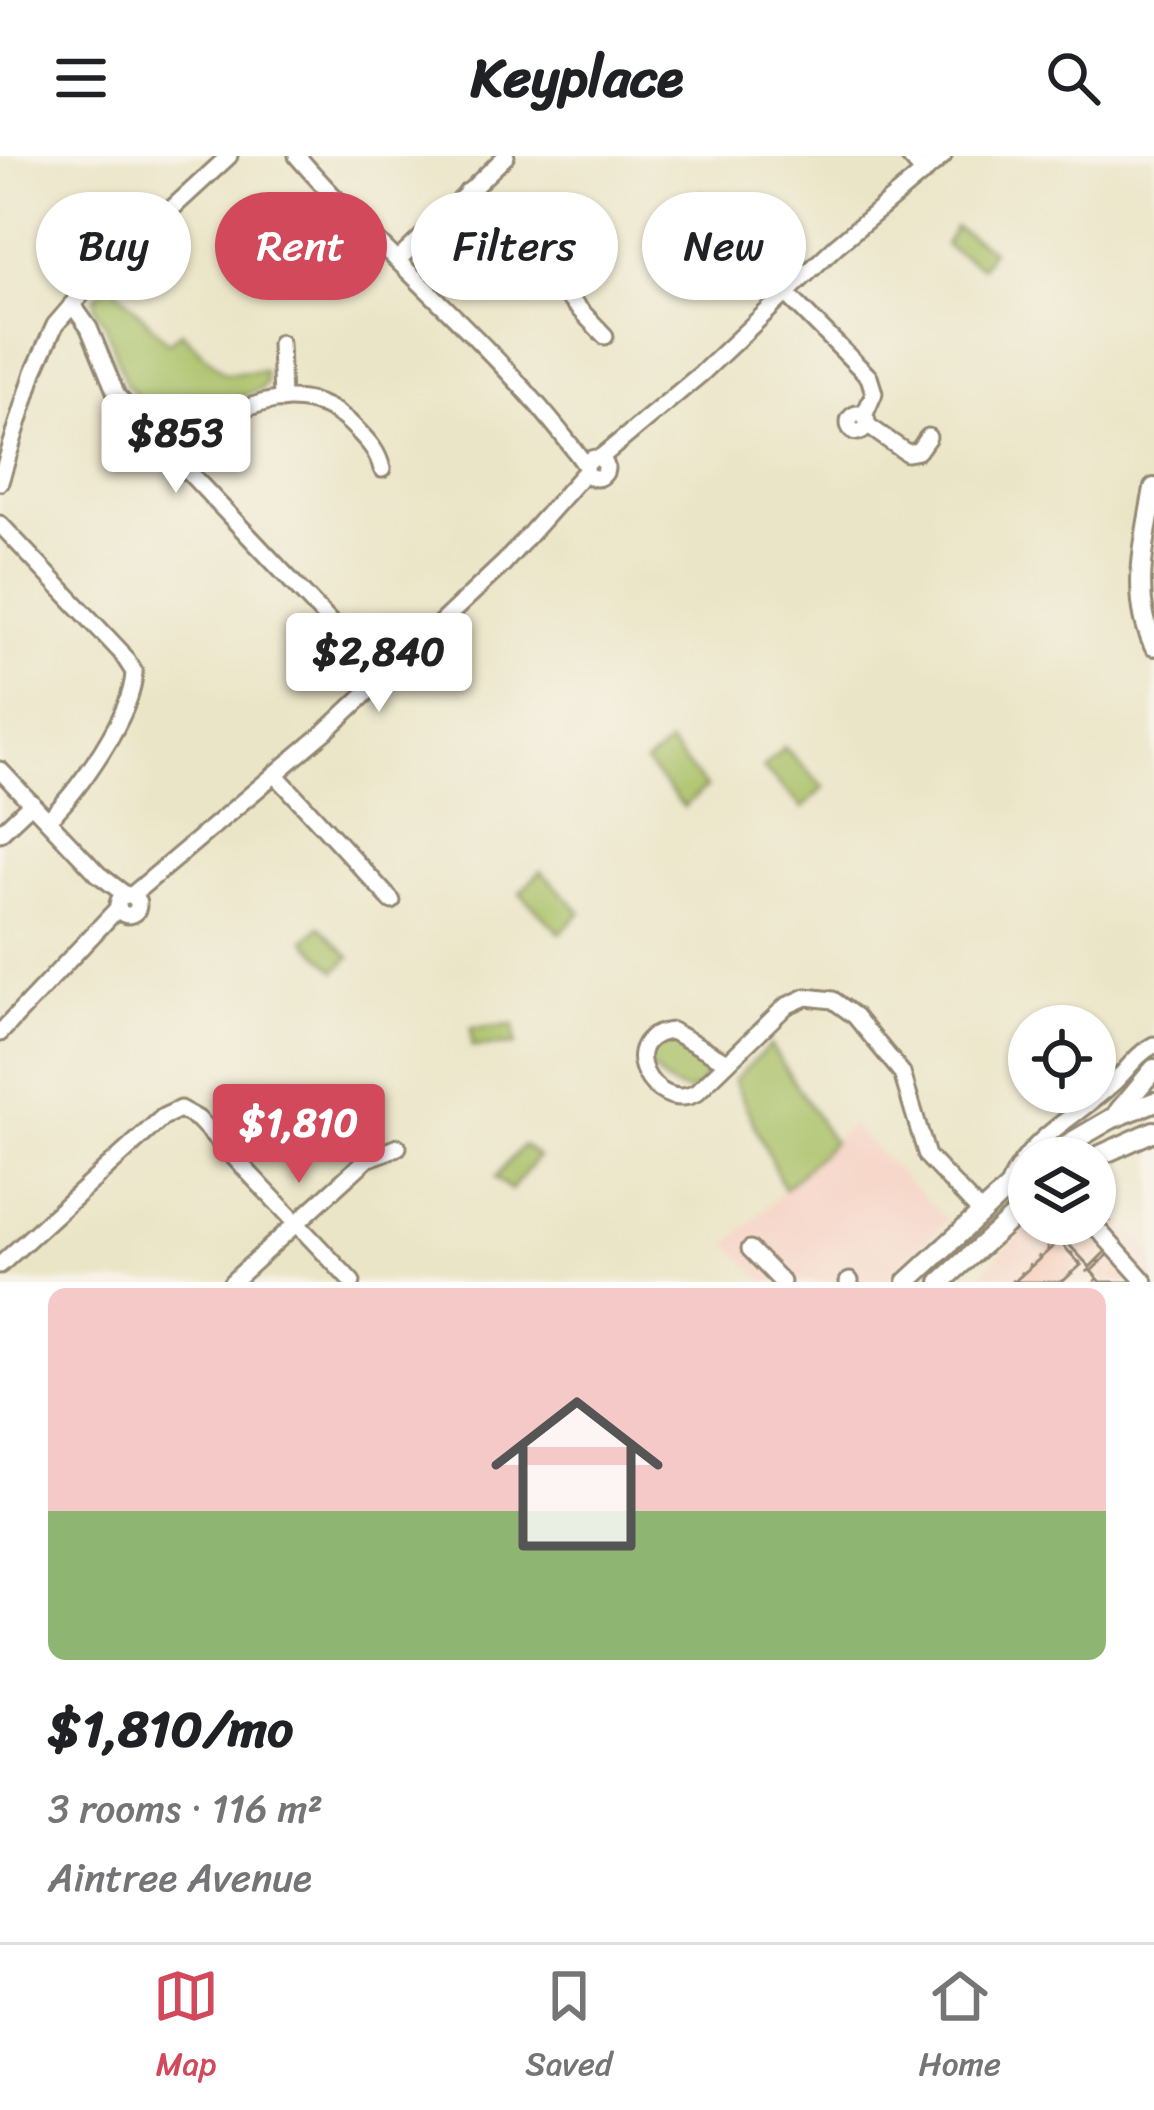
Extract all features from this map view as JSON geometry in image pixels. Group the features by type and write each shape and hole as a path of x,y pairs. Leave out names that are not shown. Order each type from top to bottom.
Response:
{"main road":[{"path":"1154,488 1139,585 1154,646"},
{"path":"1111,1119 1154,1069"},
{"path":"1076,1137 1154,1102"},
{"path":"1116,1153 1154,1131"},
{"path":"907,1282 1008,1186"},
{"path":"941,1282 1008,1221"}],"street":[{"path":"0,482 41,353 55,325 229,156"},
{"path":"297,156 595,467"},
{"path":"468,192 506,156"},
{"path":"909,156 924,173"},
{"path":"806,275 943,156"},
{"path":"399,259 411,247"},
{"path":"570,300 605,336"},
{"path":"0,1033 126,904 492,574 595,467 780,300"},
{"path":"796,300 869,377 874,393 865,421 908,453 919,449 928,437"},
{"path":"72,304 94,338 114,392 345,638"},
{"path":"280,343 282,400"},
{"path":"174,457 203,430 230,415 282,400 308,399 332,406 376,450 382,469"},
{"path":"0,524 121,652 134,672 130,691 81,785 41,813 0,833"},
{"path":"0,770 126,904"},
{"path":"275,774 392,901"},
{"path":"727,1062 672,1031 649,1041 640,1059 643,1071 662,1090 682,1099 696,1093 786,1006 816,996 842,1005 902,1073 927,1156 980,1212"},
{"path":"1044,1137 1154,1045"},
{"path":"0,1265 163,1117 180,1109 198,1119 352,1282"},
{"path":"232,1282 367,1159 398,1147"},
{"path":"1112,1245 1145,1282"},
{"path":"750,1249 782,1282"},
{"path":"951,1282 974,1251"}],"path":[{"path":"1011,1282 1048,1245"},
{"path":"1065,1245 1097,1282"},
{"path":"1061,1282 1081,1264"}],"shaded area":[{"path":"851,1125 947,1220 883,1282 765,1282 728,1244"},
{"path":"1116,1217 1154,1254 1154,1282 971,1282 1009,1245 1116,1245"}],"green space":[{"path":"955,227 992,250 981,267 945,245"},
{"path":"95,300 127,300 168,343 181,332 225,374 264,371 266,383 170,431 126,384"},
{"path":"358,628 385,656 372,663 361,678 334,651"},
{"path":"669,744 706,787 684,807 646,764"},
{"path":"784,747 824,787 803,808 763,768"},
{"path":"541,871 581,912 560,933 520,893"},
{"path":"320,926 350,957 336,971 305,940"},
{"path":"514,1025 515,1045 472,1047 471,1028"},
{"path":"668,1037 706,1061 704,1076 692,1090 675,1087 648,1064 649,1051"},
{"path":"770,1045 833,1142 784,1189 734,1080"},
{"path":"523,1145 538,1157 511,1190 495,1178"}],"building":[{"path":"1055,1245 1063,1245 1081,1265 1062,1282 1014,1282"},
{"path":"1069,1245 1103,1245 1107,1250 1090,1267"},
{"path":"1110,1253 1136,1282 1101,1282 1091,1271"}]}
